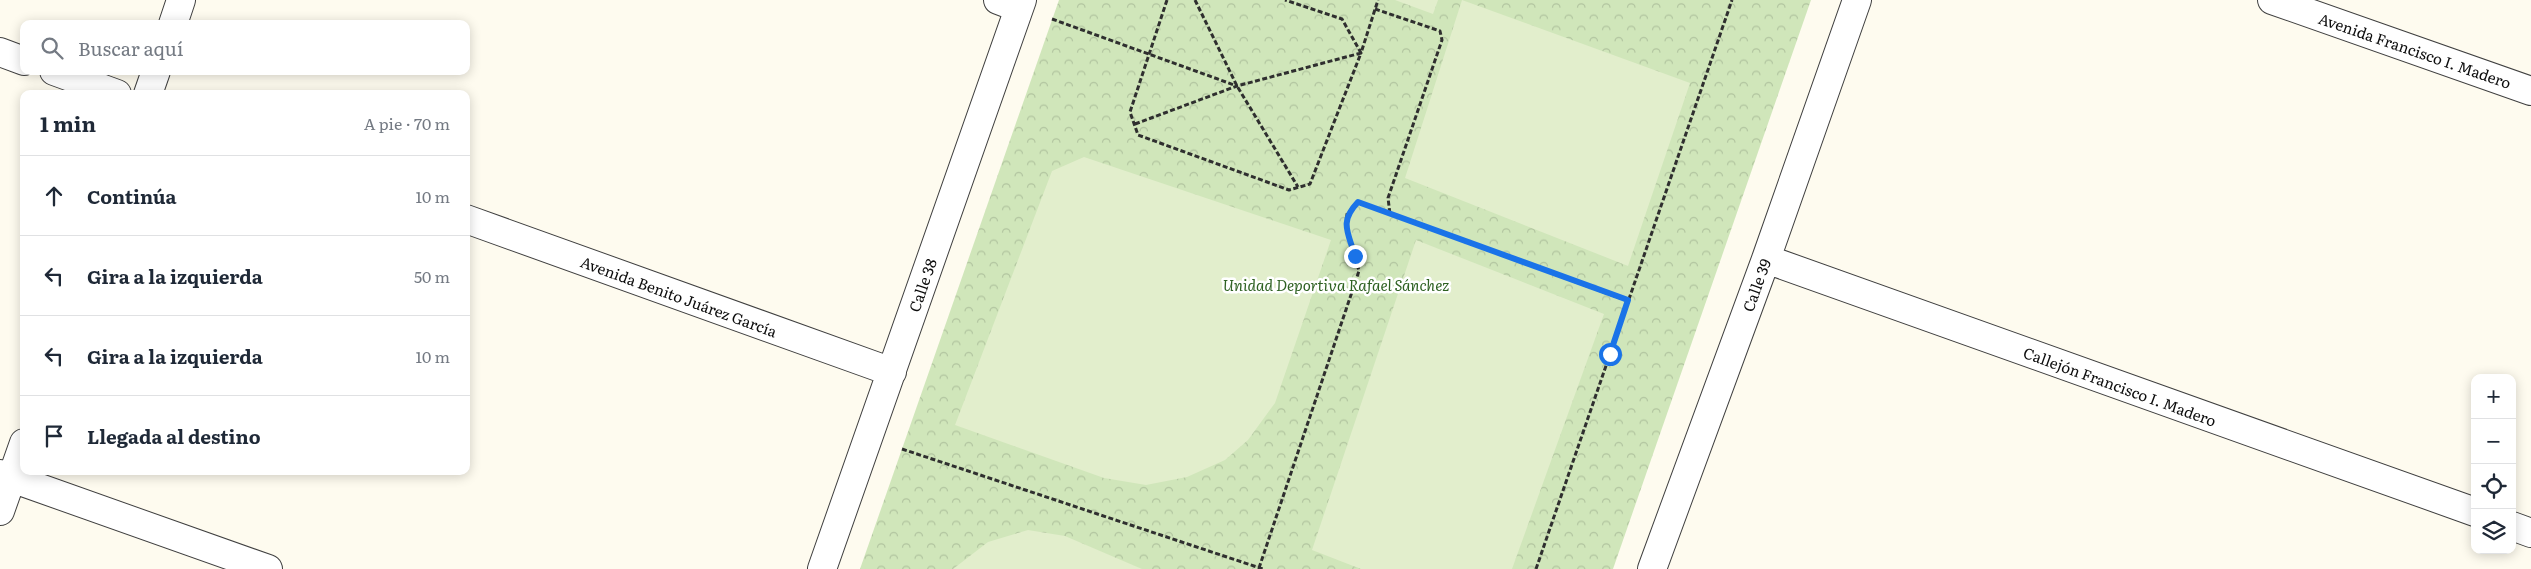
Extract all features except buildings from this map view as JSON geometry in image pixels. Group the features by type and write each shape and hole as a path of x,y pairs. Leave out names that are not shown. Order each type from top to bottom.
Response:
{"street":[{"path":"174,20 181,0"},
{"name":"Calle 39","path":"1652,569 1766,259 1856,0"},
{"name":"Avenida Francisco I. Madero","path":"2272,0 2531,91"},
{"name":"Calle 38","path":"822,569 892,372 1013,3"},
{"path":"0,52 20,59"},
{"path":"65,75 106,90"},
{"path":"149,90 155,75"},
{"name":"Avenida Benito Juárez García","path":"470,220 892,372"},
{"name":"Callejón Francisco I. Madero","path":"1766,259 2471,511"},
{"path":"0,511 6,476 20,450"},
{"path":"6,476 268,569"},
{"path":"2516,527 2531,532"}],"path":[{"path":"1167,0 1147,54 1130,112 1138,135 1289,190 1310,184 1361,53 1378,0"},
{"path":"1195,0 1238,86 1298,187"},
{"path":"1285,0 1342,19 1361,53"},
{"path":"1536,569 1732,0"},
{"path":"1375,9 1440,32 1442,40 1388,198 1390,214"},
{"path":"1083,29 1238,86"},
{"path":"1135,124 1238,86 1361,53"},
{"path":"897,448 1261,568 1359,271 1346,226 1347,214 1358,202 1628,300"}],"green space":[{"name":"Unidad Deportiva Rafael Sánchez","path":"1059,0 1811,0 1613,569 860,569"},
{"path":"1395,0 1438,0 1433,14"},
{"path":"1462,0 1690,83 1628,266 1405,178"},
{"path":"1084,157 1331,240 1275,403 1248,440 1225,460 1187,477 1146,485 1104,478 955,425 1052,171"},
{"path":"1416,240 1604,314 1512,569 1361,569 1312,550"},
{"path":"1028,530 1065,536 1142,569 953,569 988,542"}],"route":[{"path":"1355,256 1346,226 1347,214 1358,202 1628,300 1610,354"}]}
